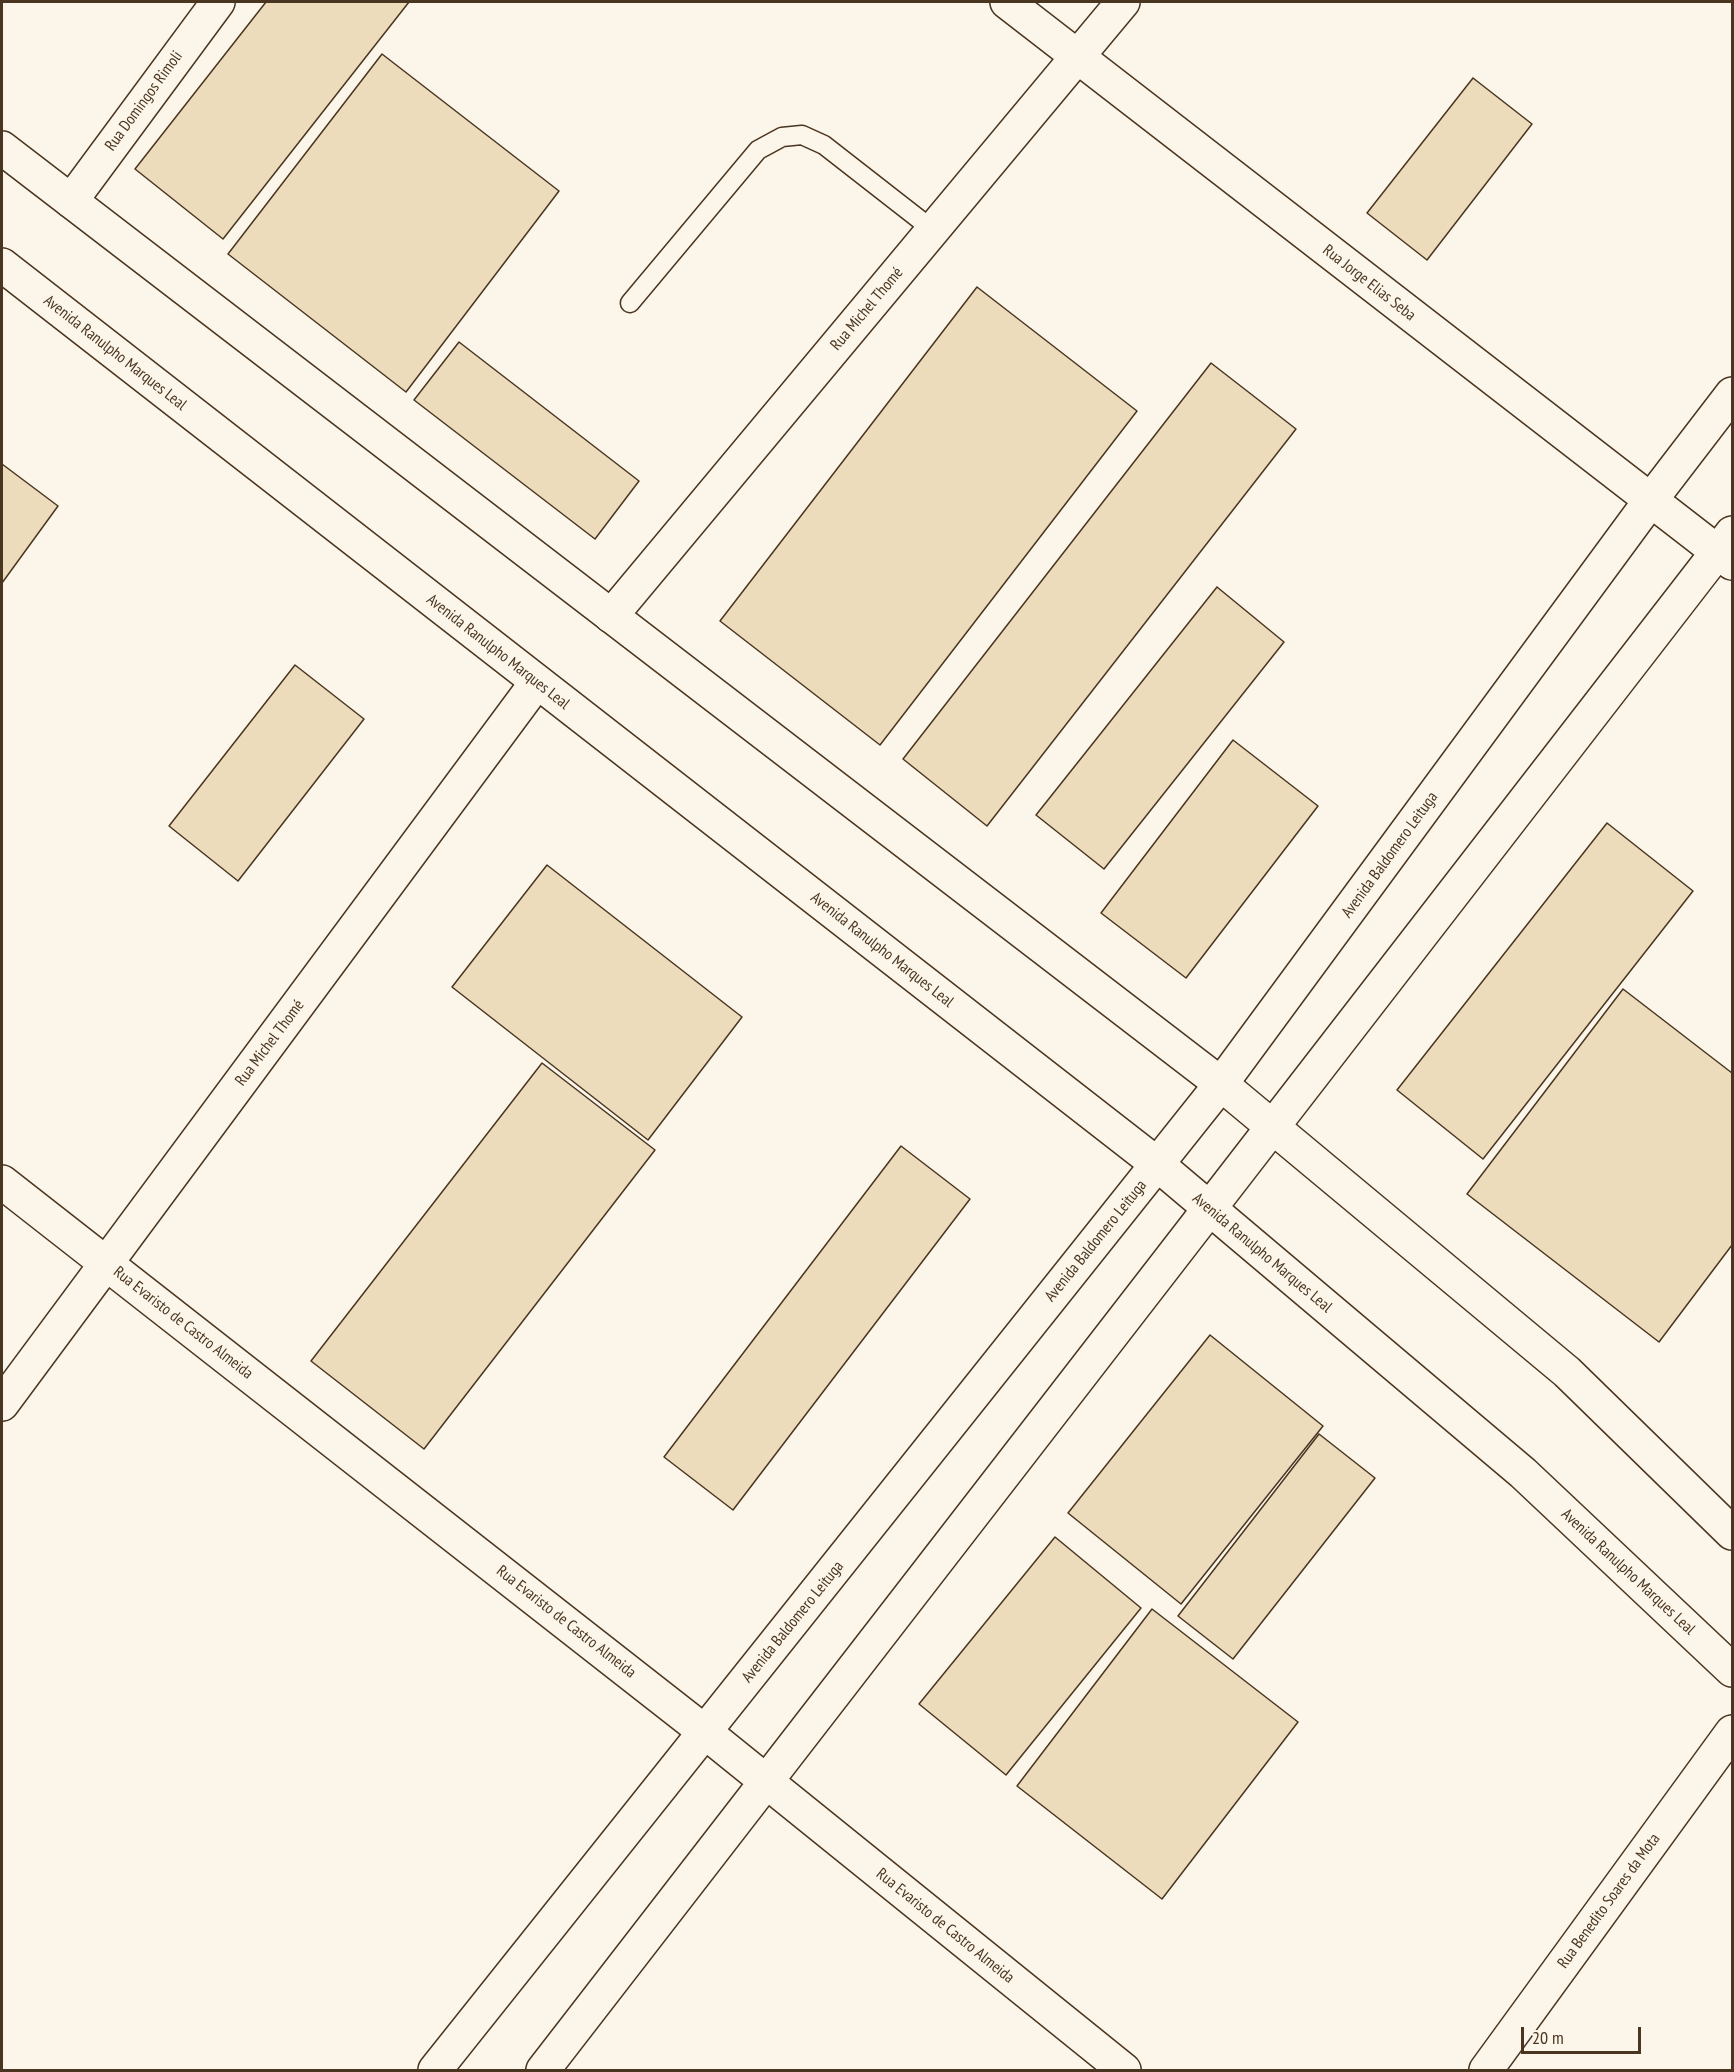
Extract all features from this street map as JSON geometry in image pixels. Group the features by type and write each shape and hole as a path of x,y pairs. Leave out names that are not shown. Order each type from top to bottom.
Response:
{"main road":[{"name":"Rua Domingos Rimoli","path":"70,201 218,2"},
{"name":"Rua Jorge Elias Seba","path":"1007,2 1650,501 1728,549"},
{"name":"Rua Michel Thomé","path":"611,616 1123,2"},
{"path":"2,147 1221,1084 1567,1372 1732,1533"},
{"name":"Avenida Ranulpho Marques Leal","path":"3,268 1157,1164 1523,1473 1732,1670"},
{"name":"Avenida Baldomero Leituga","path":"435,2070 1221,1084 1650,501 1732,394"},
{"path":"543,2070 1273,1128 1728,549"},
{"name":"Rua Michel Thomé","path":"2,1404 537,682"},
{"name":"Rua Evaristo de Castro Almeida","path":"2,1182 705,1731 1124,2070"},
{"name":"Rua Benedito Soares da Mota","path":"1486,2070 1732,1732"}],"lane":[{"path":"630,303 758,150 782,137 802,135 824,146 933,230"}],"building":[{"path":"266,2 409,2 223,239 135,169"},
{"path":"382,54 559,191 406,392 228,254"},
{"path":"1473,78 1532,124 1427,260 1367,213"},
{"path":"977,287 1137,411 880,745 720,621"},
{"path":"459,342 639,481 595,539 414,400"},
{"path":"1211,363 1296,429 987,826 903,759"},
{"path":"2,464 58,506 2,583"},
{"path":"1217,587 1284,642 1104,869 1036,815"},
{"path":"295,665 364,719 238,881 169,826"},
{"path":"1233,740 1318,806 1186,978 1101,913"},
{"path":"1607,823 1693,891 1483,1159 1397,1090"},
{"path":"547,865 742,1017 648,1140 452,987"},
{"path":"1623,989 1732,1073 1732,1245 1659,1342 1467,1194"},
{"path":"542,1063 655,1150 424,1449 311,1361"},
{"path":"901,1146 970,1199 733,1510 664,1457"},
{"path":"1210,1335 1323,1426 1181,1604 1068,1513"},
{"path":"1319,1434 1375,1478 1233,1659 1178,1616"},
{"path":"1055,1537 1141,1608 1006,1775 919,1704"},
{"path":"1152,1609 1298,1722 1162,1899 1017,1786"}]}
